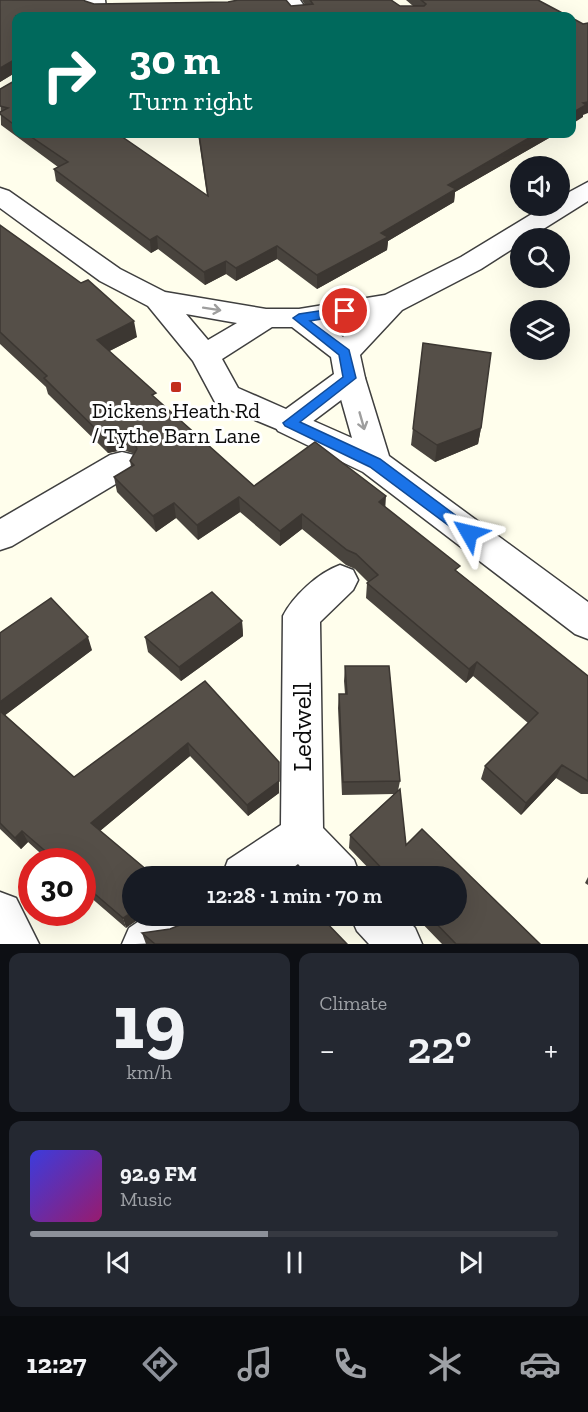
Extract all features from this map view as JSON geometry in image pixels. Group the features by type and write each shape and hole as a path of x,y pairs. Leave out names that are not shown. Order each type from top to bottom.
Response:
{"street":[{"path":"94,8 120,8"},
{"path":"0,196 110,275 158,300 266,318 299,318 392,303 471,263 588,190"},
{"path":"158,300 205,356 227,396 375,463 588,623"},
{"path":"289,423 347,366 392,303"},
{"path":"205,356 266,318"},
{"path":"299,318 347,366 375,463"},
{"path":"0,536 123,464"},
{"name":"Ledwell","path":"302,836 301,616 339,580"},
{"path":"258,866 302,836 329,866"},
{"path":"0,914 16,944"},
{"path":"145,944 171,926"},
{"path":"383,926 399,944"}],"building":[{"path":"0,0 84,0 94,4 286,0 291,6 313,4 310,0 391,0 400,6 424,6 426,4 421,0 538,0 560,12 12,12 12,61 0,68"},
{"path":"576,20 583,24 588,23 588,102 583,103 586,105 576,111"},
{"path":"12,82 12,123 0,114 8,108 0,106 0,89"},
{"path":"33,138 124,138 208,196 200,138 529,138 448,185 456,189 381,233 388,237 317,275 277,246 236,268 226,261 204,272 157,236 150,240 54,169 68,162"},
{"path":"0,225 81,283 88,280 134,321 97,340 156,393 152,395 254,486 315,442 386,496 379,502 460,566 455,570 588,676 588,781 562,765 526,803 485,766 538,713 477,662 469,669 367,583 378,575 356,554 347,550 302,514 280,531 239,497 197,525 174,503 153,516 114,477 134,465 130,461 137,449 133,438 120,434 105,438 44,378 47,376 0,332"},
{"path":"423,343 491,353 481,428 437,445 413,429"},
{"path":"212,592 242,621 179,667 145,637"},
{"path":"51,598 88,637 0,702 0,633"},
{"path":"345,666 389,666 400,781 343,782 339,694 347,694"},
{"path":"205,681 279,762 279,781 247,805 188,743 91,823 142,866 122,866 122,917 96,895 96,848 42,848 22,831 15,838 0,823 0,711 74,777"},
{"path":"400,789 406,845 422,829 460,866 379,866 350,835"},
{"path":"467,873 540,944 456,944 439,926 467,926"},
{"path":"177,926 330,926 347,944 155,944 142,933"}],"place":[{"name":"Dickens Heath Rd / Tythe Barn Lane","path":"176,387"}],"route":[{"path":"345,311 299,318 345,353 350,378 289,423 375,463 469,533"}]}
